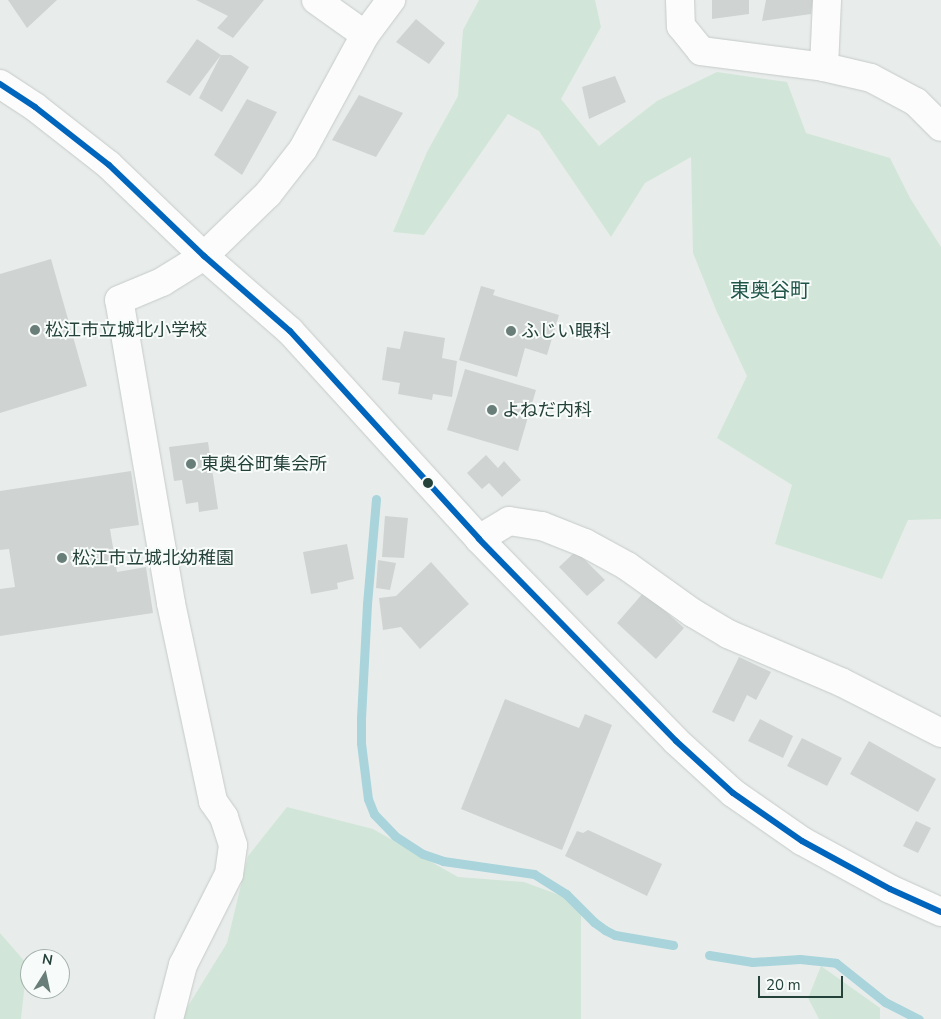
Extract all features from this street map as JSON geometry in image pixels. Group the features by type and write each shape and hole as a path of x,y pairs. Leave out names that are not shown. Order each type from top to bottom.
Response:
{"street":[{"path":"316,0 365,35"},
{"path":"169,1019 183,965 229,874 233,845 224,817 213,801 171,603 119,300 162,282 204,256 268,194 303,149 365,35 392,0"},
{"path":"680,0 681,26 701,51 824,66 871,78 916,102 941,128"},
{"path":"824,66 826,0"},
{"path":"0,84 35,107 109,165 204,256 290,331 479,539 676,741 734,793 802,842 890,889 941,912"},
{"path":"479,539 509,521 542,526 569,536 627,566 693,614 728,634 841,682 941,733"}],"green space":[{"path":"479,0 595,0 601,27 561,99 599,146 657,101 717,72 787,82 806,133 890,158 910,198 941,247 941,519 908,520 882,579 775,544 792,485 717,438 747,376 716,310 693,253 691,157 645,183 611,237 539,131 508,114 424,235 393,232 427,152 458,96 463,30"},
{"path":"287,807 373,829 458,877 524,882 581,903 581,1019 180,1019 227,943 248,856"},
{"path":"0,933 20,956 20,999 23,999 21,1019 0,1019"},
{"path":"821,966 880,1008 880,1019 819,1019 808,998"}],"building":[{"path":"8,0 57,0 27,28"},
{"path":"196,0 264,0 233,38 217,28 228,16"},
{"path":"712,0 749,0 749,14 712,19"},
{"path":"766,0 813,0 811,14 762,21"},
{"path":"416,19 445,43 429,64 396,42"},
{"path":"197,39 221,55 190,96 166,82"},
{"path":"221,55 231,55 249,67 222,112 199,98"},
{"path":"615,76 626,102 589,119 582,87"},
{"path":"359,95 403,113 376,157 332,140"},
{"path":"247,99 277,112 242,175 214,155"},
{"name":"松江市立城北小学校","path":"51,259 87,386 0,413 0,274"},
{"name":"ふじい眼科","path":"481,286 495,290 493,295 559,315 547,355 525,348 517,377 459,360"},
{"path":"404,331 445,338 442,358 457,361 452,397 433,394 432,400 398,394 400,383 382,380 387,347 400,349"},
{"name":"よねだ内科","path":"465,369 536,390 518,451 447,430"},
{"name":"東奥谷町集会所","path":"208,442 218,509 199,512 198,502 186,504 182,480 174,481 169,447"},
{"path":"486,455 498,468 504,461 521,480 502,497 489,483 482,489 467,473"},
{"name":"松江市立城北幼稚園","path":"131,471 139,525 110,529 117,572 146,567 153,613 0,636 0,589 15,587 9,549 0,550 0,491"},
{"path":"385,516 408,518 404,558 382,557"},
{"path":"347,544 354,579 337,583 338,589 311,594 303,552"},
{"path":"576,551 605,580 587,596 559,567"},
{"path":"378,560 396,563 390,590 376,588"},
{"path":"431,562 469,604 420,649 401,627 383,630 379,598 396,596"},
{"path":"644,592 684,628 656,659 617,623"},
{"path":"739,657 771,672 756,700 747,695 734,722 712,712"},
{"path":"505,699 579,728 585,714 612,725 562,850 461,809"},
{"path":"760,719 793,736 783,758 748,741"},
{"path":"802,738 842,758 827,786 787,766"},
{"path":"869,741 936,779 918,812 850,774"},
{"path":"916,821 931,828 918,853 903,846"},
{"path":"588,830 662,864 647,896 565,856 577,831 583,833"}],"waterway":[{"path":"376,499 367,604 361,719 361,743 368,799 374,814 395,836 423,854 443,861 534,874 566,894 594,922 605,930 615,935 673,945"},
{"path":"709,955 752,962 800,959 836,963 885,1002 919,1019"}],"transit line":[{"path":"0,84 35,107 109,165 204,256 290,331 479,539 676,741 733,793 802,841 890,889 941,912"}],"place":[{"name":"松江市立城北小学校","path":"35,330"},
{"name":"ふじい眼科","path":"511,331"},
{"name":"よねだ内科","path":"492,410"},
{"name":"東奥谷町集会所","path":"191,464"},
{"name":"松江市立城北幼稚園","path":"62,558"}],"district":[{"name":"東奥谷町","path":"770,290"}]}
